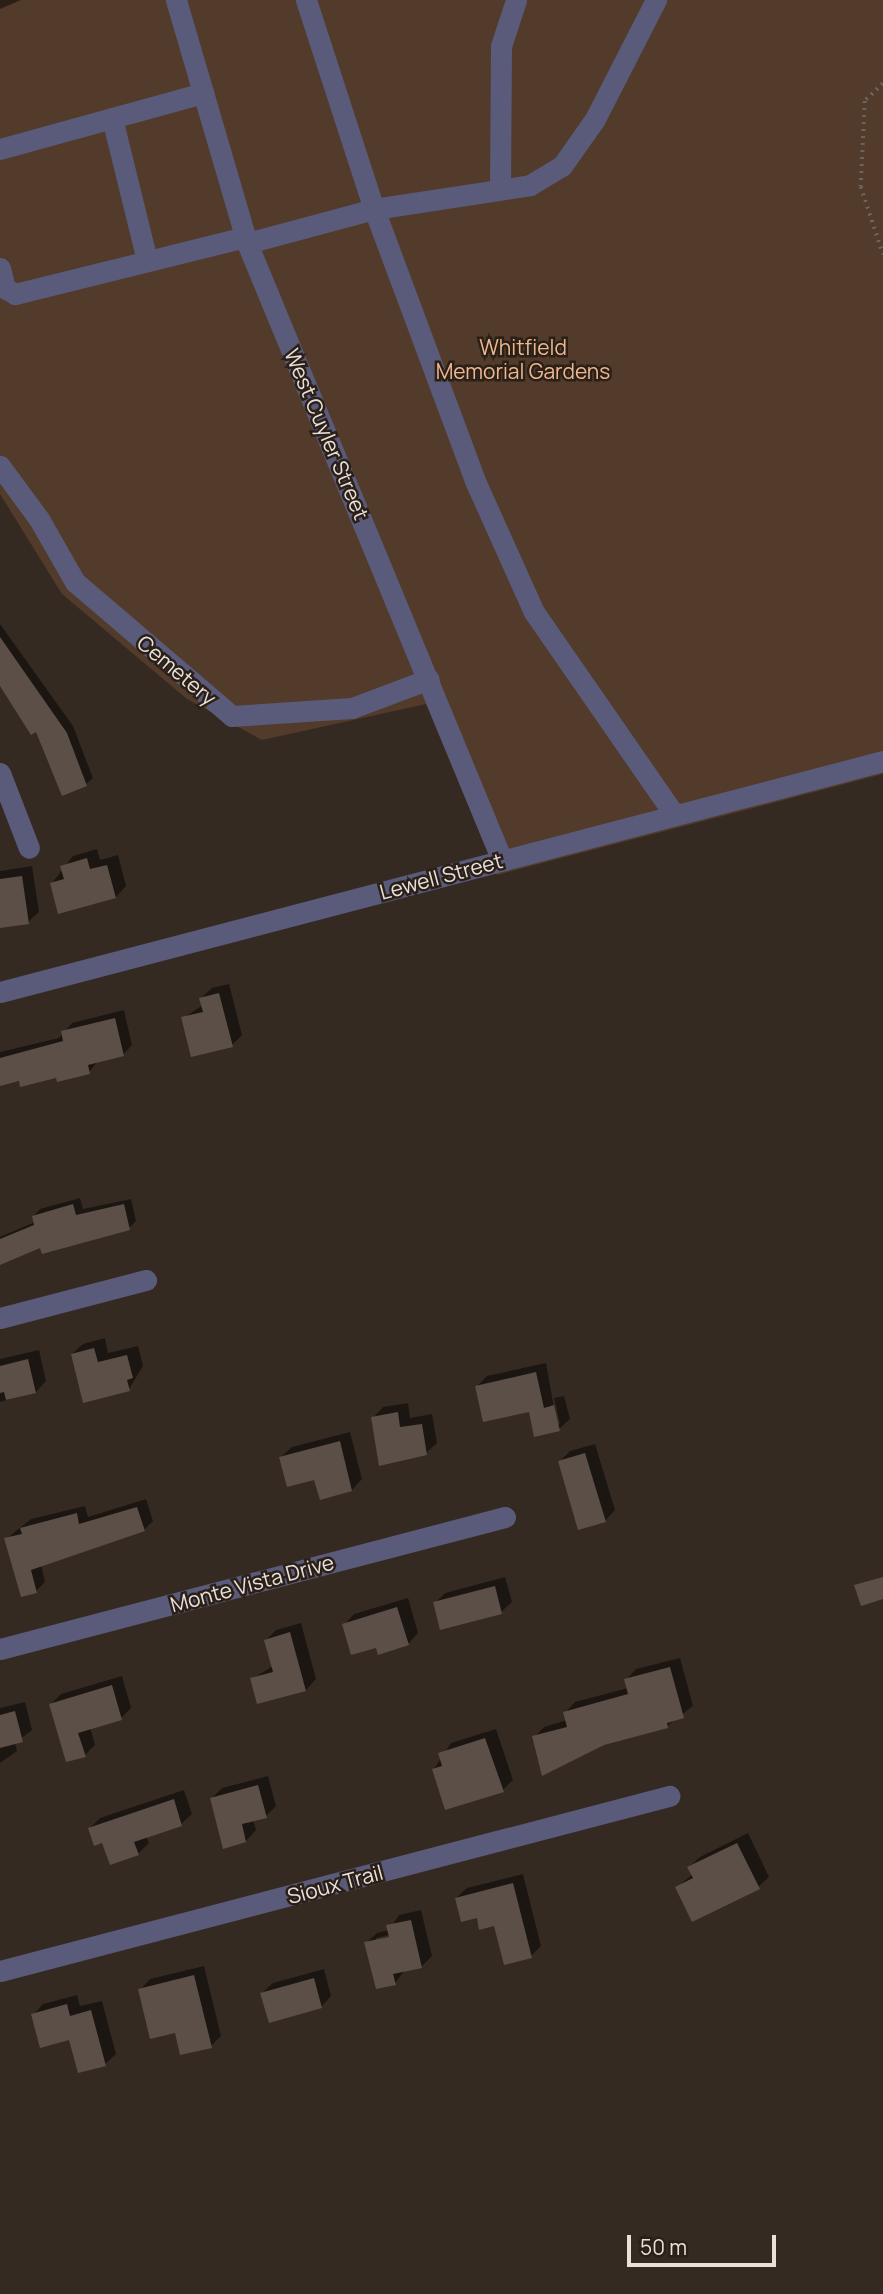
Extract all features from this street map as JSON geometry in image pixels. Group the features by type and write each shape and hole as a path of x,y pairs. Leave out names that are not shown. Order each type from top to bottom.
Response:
{"street":[{"name":"West Cuyler Street","path":"176,0 246,240 502,860"},
{"path":"306,0 373,209 476,483 534,612 673,814"},
{"path":"500,189 500,46 516,0"},
{"path":"0,268 5,288 15,294 373,209 530,185 562,166 595,119 656,0"},
{"path":"0,149 203,93"},
{"path":"112,118 147,261"},
{"name":"Cemetery","path":"0,466 39,519 75,582 232,716 352,708 429,679"},
{"name":"Lewell Street","path":"0,992 883,761"},
{"path":"0,773 29,848"},
{"path":"0,1318 146,1280"},
{"name":"Monte Vista Drive","path":"0,1649 505,1517"},
{"name":"Sioux Trail","path":"0,1971 669,1796"}],"path":[{"path":"883,84 864,101 861,187 883,254"}],"green space":[{"name":"Whitfield Memorial Gardens","path":"0,0 883,0 883,774 497,875 426,704 262,740 187,699 62,594 0,494"}],"building":[{"path":"0,637 67,733 87,786 62,796 36,732 31,735 0,686"},
{"path":"87,858 90,869 107,865 116,898 58,914 50,883 64,879 60,866"},
{"path":"22,876 29,924 0,928 0,879"},
{"path":"219,993 233,1047 191,1057 181,1017 203,1012 199,998"},
{"path":"115,1018 124,1056 88,1065 90,1074 57,1082 56,1078 20,1087 19,1081 0,1086 0,1058 63,1041 61,1031"},
{"path":"73,1204 76,1215 124,1204 130,1230 42,1254 40,1248 0,1265 0,1239 34,1225 32,1216"},
{"path":"94,1348 98,1362 127,1355 133,1378 127,1380 130,1391 83,1403 71,1354"},
{"path":"28,1359 36,1393 6,1400 4,1392 0,1393 0,1366"},
{"path":"536,1372 544,1408 554,1405 560,1431 534,1437 529,1412 483,1422 475,1386"},
{"path":"398,1412 400,1427 422,1424 427,1455 379,1466 371,1417"},
{"path":"340,1441 352,1491 320,1500 314,1480 287,1487 279,1457"},
{"path":"585,1453 606,1522 578,1530 558,1461"},
{"path":"137,1507 145,1531 31,1570 37,1593 21,1597 4,1538 22,1534 20,1528 77,1513 79,1524"},
{"path":"883,1577 883,1599 861,1606 854,1585"},
{"path":"495,1586 502,1614 440,1630 433,1602"},
{"path":"397,1607 409,1645 378,1655 376,1648 351,1655 342,1624"},
{"path":"290,1632 306,1691 257,1704 250,1678 273,1672 264,1640"},
{"path":"670,1667 684,1718 667,1723 668,1728 604,1745 542,1776 532,1736 567,1727 563,1712 628,1694 624,1679"},
{"path":"112,1685 122,1720 78,1733 86,1757 66,1762 49,1704"},
{"path":"15,1711 23,1742 0,1748 0,1715"},
{"path":"485,1738 504,1792 445,1810 432,1769 442,1766 438,1753"},
{"path":"258,1785 267,1818 242,1824 246,1842 223,1849 210,1798"},
{"path":"174,1799 182,1826 134,1842 139,1855 110,1865 102,1843 94,1846 88,1828"},
{"path":"737,1843 760,1889 692,1922 675,1887 693,1878 687,1867"},
{"path":"513,1883 532,1958 504,1965 494,1926 479,1930 477,1918 461,1922 455,1898"},
{"path":"411,1920 422,1968 393,1974 396,1985 376,1989 364,1942 389,1937 386,1925"},
{"path":"194,1975 212,2048 180,2055 175,2033 150,2039 138,1989"},
{"path":"314,1978 322,2008 269,2023 260,1993"},
{"path":"67,2004 70,2016 91,2010 106,2066 78,2073 69,2040 40,2048 31,2014"}]}
